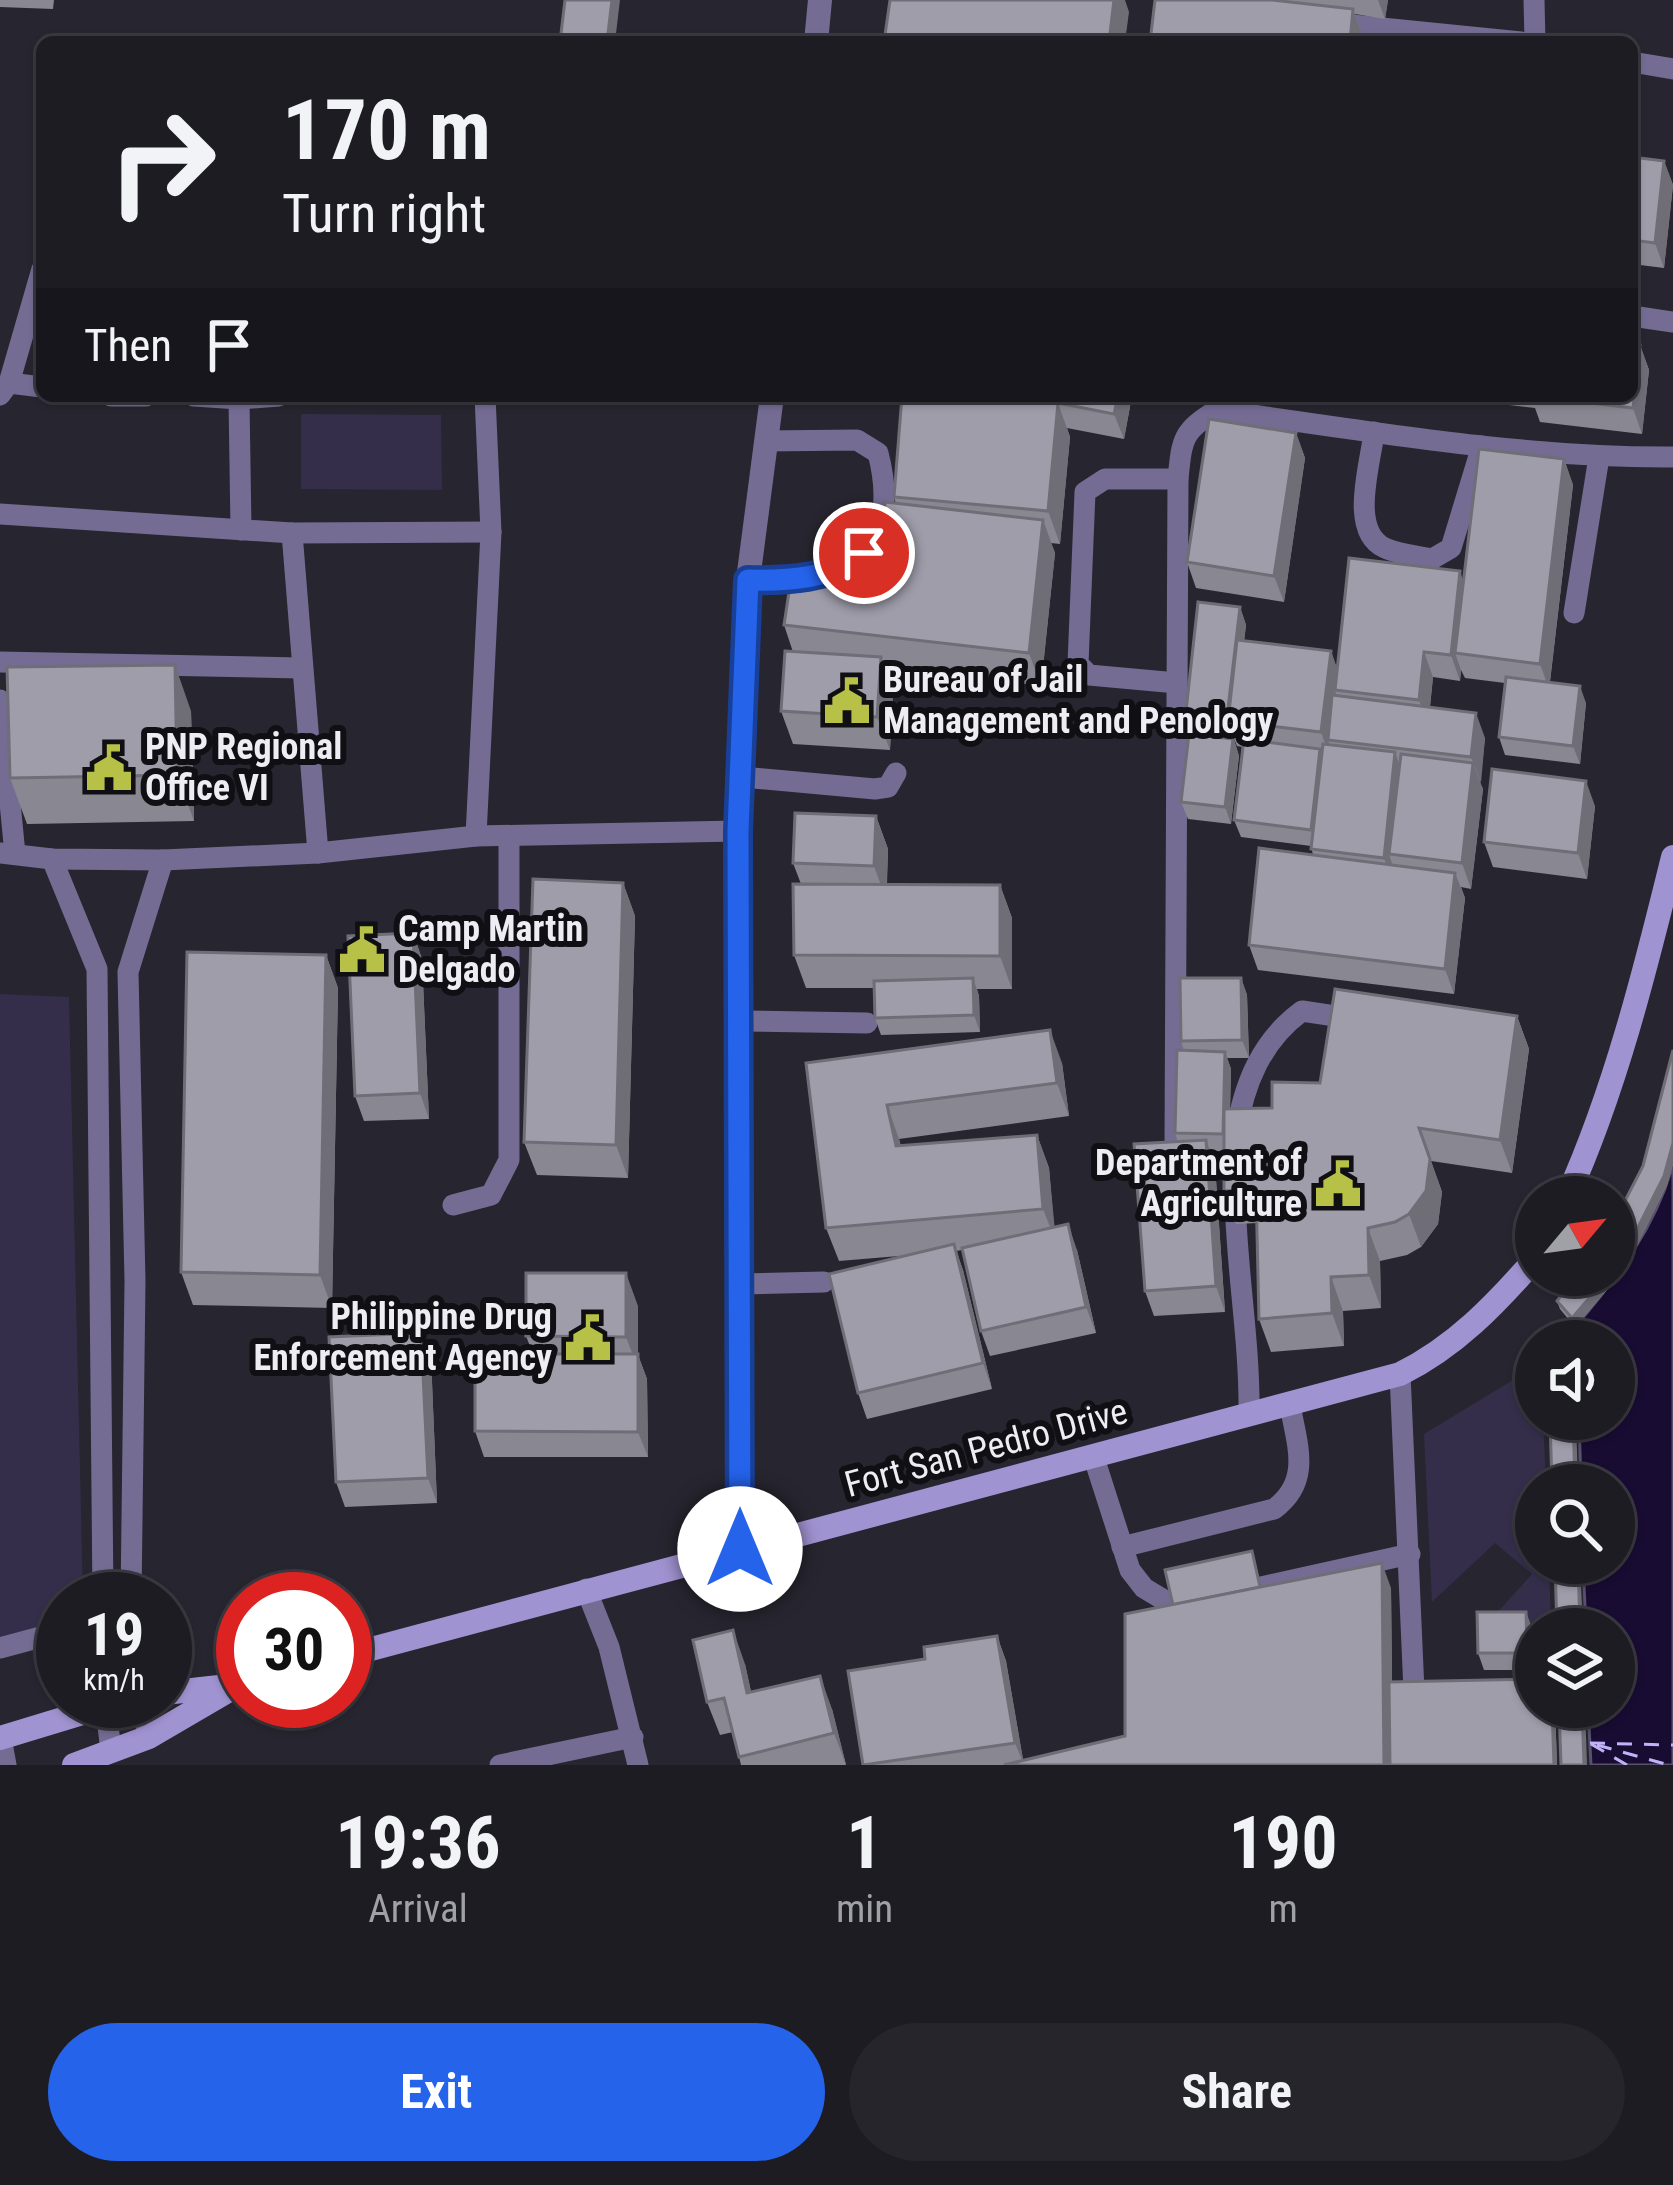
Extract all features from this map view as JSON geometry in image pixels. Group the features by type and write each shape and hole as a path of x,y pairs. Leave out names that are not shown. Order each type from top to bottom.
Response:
{"main road":[{"path":"1576,1176 1594,1133 1673,857"},
{"name":"Fort San Pedro Drive","path":"372,1648 1400,1375 1424,1363 1495,1307 1515,1283"},
{"path":"74,1765 149,1737 216,1698"},
{"path":"0,1738 36,1727"}],"street":[{"path":"817,36 820,0"},
{"path":"740,1549 738,831 748,580 771,402"}],"lane":[{"path":"1534,0 1535,36"},
{"path":"1320,22 1403,36"},
{"path":"1638,63 1673,68"},
{"path":"36,287 4,389 36,387"},
{"path":"1638,317 1673,322"},
{"path":"239,402 241,530"},
{"path":"476,836 491,532 485,402"},
{"path":"1175,1144 1181,440 1195,423 1217,410 1482,446 1600,458 1673,457"},
{"path":"1374,432 1364,522 1371,539 1385,548 1432,559 1451,548 1482,446"},
{"path":"748,580 782,581 854,561 880,534 883,519 884,473 878,453 857,440 765,440"},
{"path":"1574,613 1600,458"},
{"path":"1177,683 1089,675 1078,664 1085,492 1105,479 1178,478"},
{"path":"0,514 292,533 491,532"},
{"path":"292,533 319,853"},
{"path":"0,662 300,668"},
{"path":"0,700 8,854 163,860 319,853 476,836 738,831"},
{"path":"742,777 875,789 888,787 896,773"},
{"path":"453,1205 491,1195 509,1160 509,836"},
{"path":"52,859 97,969 103,1572"},
{"path":"131,1572 134,1281 128,972 163,860"},
{"path":"97,969 128,972"},
{"path":"1249,1414 1250,1351 1235,1231 1234,1143 1240,1108 1266,1041 1302,1011 1387,1024"},
{"path":"742,1021 867,1023"},
{"path":"99,1284 134,1281"},
{"path":"742,1285 824,1282"},
{"path":"1400,1375 1414,1691"},
{"path":"1122,1547 1274,1509 1290,1497 1300,1468 1290,1405"},
{"path":"1094,1458 1130,1570 1144,1588 1174,1606"},
{"path":"1261,1587 1410,1554"},
{"path":"586,1589 609,1648 638,1765"},
{"path":"0,1648 36,1638"},
{"path":"110,1728 110,1751"},
{"path":"147,1728 149,1737"},
{"path":"500,1765 633,1737"},
{"path":"0,1738 6,1765"}],"shaded area":[{"path":"301,414 441,415 442,490 301,489"},
{"path":"0,994 69,997 82,1572 36,1572 36,1644 0,1655"},
{"path":"1673,1164 1673,1765 1591,1765 1589,1728 1635,1728 1635,1608 1585,1608 1584,1584 1635,1584 1635,1464 1580,1464 1580,1440 1635,1440 1635,1320 1581,1320 1601,1296 1635,1296 1635,1247"},
{"path":"1515,1379 1515,1440 1544,1440 1545,1464 1515,1464 1515,1560 1495,1543 1432,1602 1424,1434"},
{"path":"1523,1584 1550,1584 1550,1608 1515,1608 1515,1626 1485,1626"}],"building":[{"path":"565,0 612,0 608,36 561,36"},
{"path":"890,0 1114,0 1110,36 885,36"},
{"path":"1155,0 1272,0 1353,9 1351,36 1151,36"},
{"path":"1638,158 1664,161 1655,243 1638,241"},
{"path":"902,402 1058,403 1048,511 894,497"},
{"path":"1053,402 1117,402 1114,414"},
{"path":"1582,402 1634,402 1633,408"},
{"path":"1209,419 1296,433 1274,576 1187,562"},
{"path":"1479,449 1564,459 1540,664 1455,653"},
{"path":"885,502 1043,520 1029,653 784,625 792,572 878,578"},
{"path":"1349,558 1460,571 1451,655 1424,652 1419,700 1335,690"},
{"path":"1198,602 1240,607 1226,725 1185,720"},
{"path":"1237,640 1331,651 1321,732 1228,721"},
{"path":"785,651 881,657 877,717 781,711"},
{"path":"175,665 177,775 10,778 7,667"},
{"path":"1506,677 1580,686 1573,746 1499,737"},
{"path":"1332,695 1476,713 1471,757 1328,740"},
{"path":"1189,734 1233,739 1225,807 1181,802"},
{"path":"1244,739 1320,749 1311,830 1234,820"},
{"path":"1323,744 1395,752 1384,858 1311,849"},
{"path":"1401,754 1473,763 1462,863 1389,854"},
{"path":"1492,769 1586,781 1578,853 1484,842"},
{"path":"795,813 876,816 874,866 793,863"},
{"path":"1259,848 1455,873 1445,969 1249,945"},
{"path":"533,879 623,883 616,1145 524,1142"},
{"path":"793,884 1000,885 1000,956 794,955"},
{"path":"413,933 420,1093 355,1096 348,936"},
{"path":"187,952 326,955 320,1275 181,1272"},
{"path":"973,978 974,1015 875,1018 874,981"},
{"path":"1180,978 1241,978 1242,1040 1181,1041"},
{"name":"Department of Agriculture","path":"1335,989 1517,1016 1500,1140 1419,1128 1430,1159 1426,1191 1409,1214 1368,1228 1369,1275 1331,1277 1332,1313 1259,1319 1256,1189 1224,1191 1224,1109 1272,1108 1272,1082 1320,1083"},
{"path":"1050,1030 1057,1083 887,1105 896,1146 1037,1135 1043,1209 826,1228 806,1063"},
{"path":"1177,1050 1225,1052 1223,1134 1175,1133"},
{"path":"1673,1050 1673,1143 1664,1176 1635,1233 1635,1181"},
{"path":"1206,1140 1216,1286 1145,1291 1134,1144"},
{"path":"1068,1224 1086,1307 981,1331 962,1248"},
{"path":"954,1244 983,1363 858,1393 829,1274"},
{"path":"526,1273 626,1273 626,1337 526,1336"},
{"path":"1561,1296 1591,1296 1572,1318 1557,1301"},
{"path":"421,1333 428,1478 336,1482 329,1337"},
{"path":"475,1354 638,1354 638,1432 475,1431"},
{"path":"1551,1440 1574,1440 1574,1464 1551,1464"},
{"path":"1252,1551 1260,1587 1173,1605 1165,1570"},
{"path":"1382,1563 1384,1765 1004,1765 1125,1736 1125,1614"},
{"path":"1556,1584 1579,1584 1579,1608 1556,1608"},
{"path":"1477,1612 1515,1612 1515,1653 1478,1653"},
{"path":"733,1630 747,1693 820,1676 834,1733 739,1757 724,1698 707,1702 693,1640"},
{"path":"997,1636 1015,1743 863,1765 848,1671 925,1659 924,1647"},
{"path":"1515,1679 1515,1728 1553,1728 1554,1765 1390,1765 1389,1682"},
{"path":"1560,1728 1583,1728 1584,1765 1561,1765"}],"ferry route":[{"path":"1590,1743 1673,1745"},
{"path":"1591,1744 1627,1765"},
{"path":"1597,1745 1669,1765"}],"place":[{"name":"Bureau of Jail Management and Penology","path":"847,701"},
{"name":"PNP Regional Office VI","path":"109,768"},
{"name":"Camp Martin Delgado","path":"362,950"},
{"name":"Department of Agriculture","path":"1338,1184"},
{"name":"Philippine Drug Enforcement Agency","path":"588,1338"}],"route":[{"path":"740,1549 738,831 748,580 815,575 864,553"}]}
